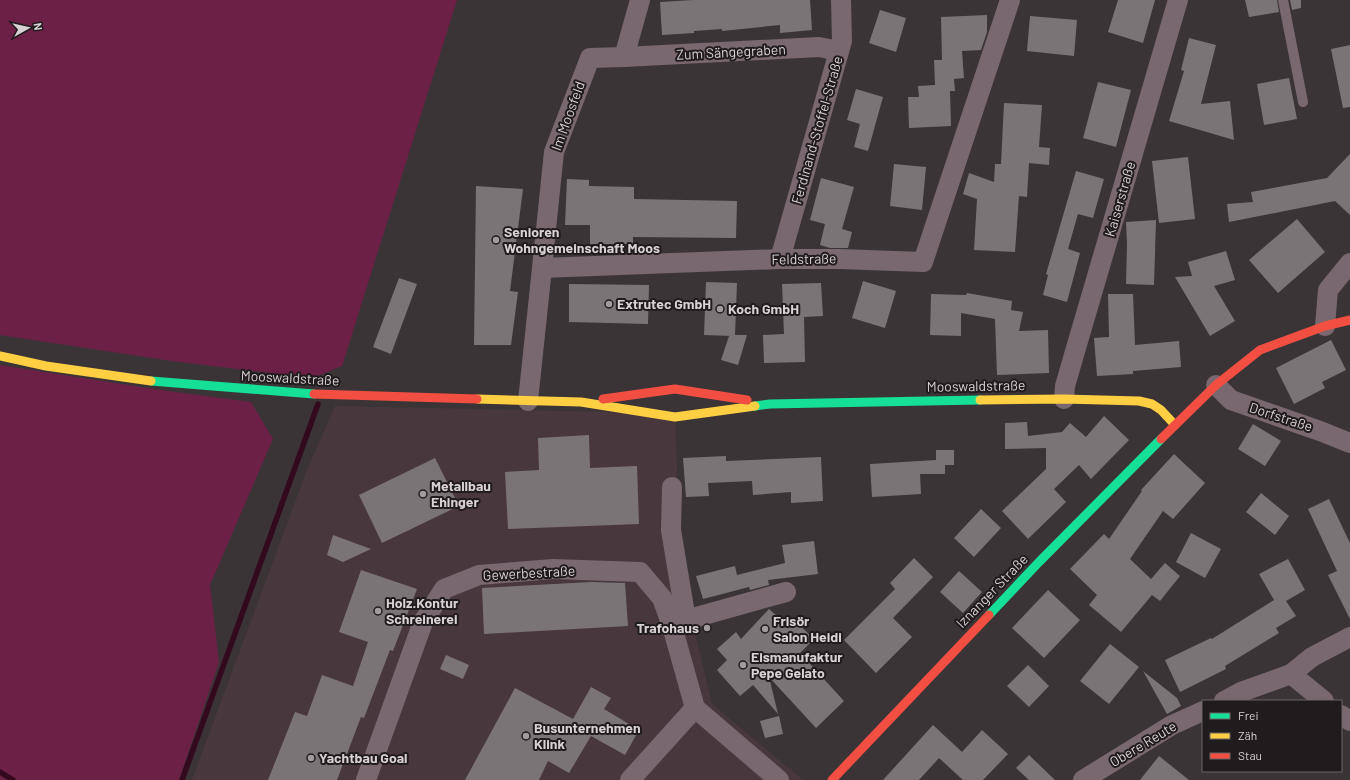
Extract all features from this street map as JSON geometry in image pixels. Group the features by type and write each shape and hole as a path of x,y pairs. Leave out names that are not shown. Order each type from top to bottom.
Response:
{"main road":[{"name":"Iznanger Straße","path":"832,780 1033,568 1216,385 1260,350 1325,326 1350,320"},
{"name":"Mooswaldstraße","path":"0,356 46,366 166,383 307,394 581,402 675,417 770,404 1064,399 1139,401 1152,404 1161,410 1175,425"},
{"name":"Mooswaldstraße","path":"581,402 675,389 770,404"}],"street":[{"path":"624,57 640,0"},
{"name":"Ferdinand-Stoffel-Straße","path":"780,259 842,41 842,0"},
{"name":"Feldstraße","path":"542,268 839,258 923,262 1010,0"},
{"name":"Kaiserstraße","path":"1064,399 1065,386 1178,0"},
{"name":"Zum Sängegraben","path":"624,57 819,47 839,51"},
{"name":"Im Moosfeld","path":"542,268 554,152 587,65 590,58 624,57"},
{"path":"1325,326 1328,290 1350,263"},
{"path":"528,401 542,268"},
{"name":"Dorfstraße","path":"1216,385 1231,400 1320,430 1350,443"},
{"name":"Gewerbestraße","path":"672,487 671,530 679,623 695,708"},
{"name":"Gewerbestraße","path":"366,780 423,622 444,589 479,575 553,569 640,572 662,598 679,623"},
{"path":"679,623 786,592"},
{"path":"1226,700 1242,692 1291,674 1312,657 1350,637"},
{"path":"1291,674 1323,700"},
{"path":"630,780 695,708 779,780"},
{"name":"Obere Reute","path":"1084,780 1172,725 1202,711"},
{"path":"1342,715 1350,721"}],"lane":[{"path":"1283,0 1303,102"}],"shaded area":[{"path":"0,0 457,0 342,366 313,378 172,361 0,335"},
{"path":"0,365 160,390 251,402 273,439 210,585 219,662 179,780 0,780"},
{"path":"335,406 609,412 675,417 681,577 712,704 803,780 192,780 307,470"}],"building":[{"path":"693,0 810,0 812,30 780,33 780,25 722,31 722,29 694,31 694,33 662,35 660,2"},
{"path":"1118,0 1155,0 1143,43 1108,32"},
{"path":"1245,0 1277,0 1279,12 1249,17"},
{"path":"1290,0 1301,0 1301,8 1292,10"},
{"path":"880,10 906,18 896,52 869,43"},
{"path":"987,15 987,32 981,50 962,51 964,78 954,79 955,91 950,91 951,126 909,128 908,97 919,97 918,86 935,85 934,60 942,60 941,17"},
{"path":"1030,16 1077,20 1074,56 1027,51"},
{"path":"1189,38 1216,45 1201,104 1230,101 1234,140 1169,121 1184,71 1181,70"},
{"path":"1350,45 1350,107 1343,108 1331,49"},
{"path":"1289,78 1297,119 1264,125 1257,84"},
{"path":"1098,82 1131,90 1116,147 1083,138"},
{"path":"856,89 883,97 868,151 854,147 860,124 847,120"},
{"path":"1004,103 1042,105 1039,147 1050,148 1049,165 1029,163 1027,197 1019,196 1015,252 974,250 977,199 963,194 969,173 994,182 995,164 1001,164"},
{"path":"1350,154 1350,215 1335,201 1229,222 1227,204 1253,202 1251,192 1327,178"},
{"path":"1188,157 1195,219 1159,223 1152,161"},
{"path":"894,164 926,167 922,210 890,206"},
{"path":"1076,171 1104,179 1093,218 1078,214 1068,249 1080,253 1067,302 1043,295 1048,275 1046,274"},
{"path":"821,178 854,187 842,229 852,232 848,248 830,248 820,245 825,224 810,220"},
{"path":"567,179 589,180 589,186 634,187 634,199 737,201 736,238 633,237 633,244 590,244 590,225 565,225"},
{"name":"Senioren Wohngemeinschaft Moos","path":"476,186 523,189 510,291 518,292 511,345 474,345"},
{"path":"1297,219 1325,252 1278,293 1249,260"},
{"path":"1156,220 1154,285 1126,284 1126,222"},
{"path":"1226,251 1235,280 1214,286 1235,321 1210,336 1175,277 1192,276 1188,262"},
{"path":"399,278 417,284 391,354 373,347"},
{"path":"863,281 896,291 885,328 852,318"},
{"name":"Koch GmbH","path":"706,282 737,283 735,335 747,335 738,365 721,360 729,336 733,336 704,335"},
{"path":"821,283 823,316 804,317 805,362 764,363 763,335 784,334 782,284"},
{"name":"Extrutec GmbH","path":"569,284 649,285 648,324 569,322"},
{"path":"967,293 1012,301 1011,310 1023,312 1019,331 1048,330 1049,373 997,375 995,319 961,313 961,336 930,335 931,294 966,295"},
{"path":"1108,294 1133,294 1135,345 1179,341 1181,367 1133,371 1133,374 1097,376 1094,338 1109,337"},
{"path":"1331,340 1346,370 1322,382 1325,388 1294,404 1276,368"},
{"path":"1104,416 1129,440 1091,479 1079,465 1054,489 1066,502 1028,539 1002,511 1046,469 1046,448 1005,449 1005,423 1027,422 1028,436 1062,432 1070,423 1086,437"},
{"path":"1253,424 1281,441 1265,466 1238,449"},
{"path":"589,435 590,468 637,466 639,524 508,529 505,472 539,470 538,438"},
{"path":"936,450 954,450 954,465 945,465 945,474 920,474 921,494 872,497 870,464 936,460"},
{"path":"1174,454 1205,483 1173,519 1163,511 1130,559 1151,579 1165,563 1180,576 1160,601 1152,595 1121,632 1089,605 1097,595 1070,569 1104,534 1109,539 1142,491 1141,490"},
{"path":"726,456 726,461 821,457 823,501 791,503 791,492 753,495 752,481 708,483 709,496 686,497 683,458"},
{"name":"Metallbau Ehinger","path":"435,458 459,506 382,543 359,495"},
{"path":"1261,493 1289,516 1275,535 1246,512"},
{"path":"1329,499 1350,543 1350,619 1328,575 1337,571 1308,509"},
{"path":"981,509 1001,528 974,557 954,538"},
{"path":"1191,533 1221,549 1205,578 1176,562"},
{"path":"333,535 371,549 343,562 327,555"},
{"path":"814,541 818,574 768,580 769,585 750,590 749,587 703,599 696,576 735,566 737,575 785,563 782,545"},
{"path":"914,558 933,577 893,618 912,637 876,673 844,640 895,589 890,583"},
{"path":"1288,559 1305,590 1286,601 1296,616 1276,628 1279,633 1225,666 1226,669 1180,692 1165,660 1211,638 1212,639 1274,600 1259,574"},
{"path":"361,570 417,589 393,651 390,650 364,718 361,717 337,780 268,780 295,712 307,716 322,675 353,686 368,642 339,632"},
{"path":"959,571 982,592 963,613 940,592"},
{"path":"591,582 625,583 628,626 484,634 482,588"},
{"path":"1048,590 1080,620 1044,658 1012,628"},
{"path":"769,609 786,624 792,618 814,639 800,653 844,701 816,728 769,677 778,714 753,685 740,696 717,670 727,660 717,649 736,632 741,639"},
{"path":"1110,644 1139,667 1109,704 1080,681"},
{"path":"446,655 469,665 463,679 440,669"},
{"path":"1028,665 1049,686 1029,707 1007,686"},
{"path":"1143,671 1177,698 1181,706 1167,714"},
{"path":"591,687 611,698 604,709 639,730 625,755 591,736 569,773 548,761 539,780 465,780 515,688 573,719"},
{"path":"779,716 783,734 765,738 760,721"},
{"path":"933,725 962,752 982,730 1008,754 983,780 963,780 939,758 919,780 883,780"},
{"path":"1029,755 1055,780 1029,780 1016,768"},
{"path":"1159,756 1189,780 1140,780"}],"waterway":[{"path":"182,780 318,404"},
{"path":"0,772 13,780"}],"traffic: fast":[{"path":"151,381 314,394"},
{"path":"755,406 770,404 980,400"},
{"path":"989,615 1039,562 1161,439"}],"traffic: slow":[{"path":"0,356 46,366 151,381"},
{"path":"477,399 581,402 675,417 755,406"},
{"path":"980,400 1064,399 1139,401 1152,404 1161,410 1175,425"}],"traffic: jam":[{"path":"1161,439 1216,385 1260,350 1325,326 1350,320"},
{"path":"603,399 675,389 747,400"},
{"path":"314,394 477,399"},
{"path":"832,780 989,615"}],"place":[{"name":"Senioren Wohngemeinschaft Moos","path":"496,240"},
{"name":"Extrutec GmbH","path":"609,304"},
{"name":"Koch GmbH","path":"720,309"},
{"name":"Metallbau Ehinger","path":"423,494"},
{"name":"Holz.Kontur Schreinerei","path":"378,611"},
{"name":"Trafohaus","path":"707,628"},
{"name":"Frisör Salon Heidi","path":"765,629"},
{"name":"Eismanufaktur Pepe Gelato","path":"743,665"},
{"name":"Busunternehmen Klink","path":"526,736"},
{"name":"Yachtbau Goal","path":"311,758"}]}
